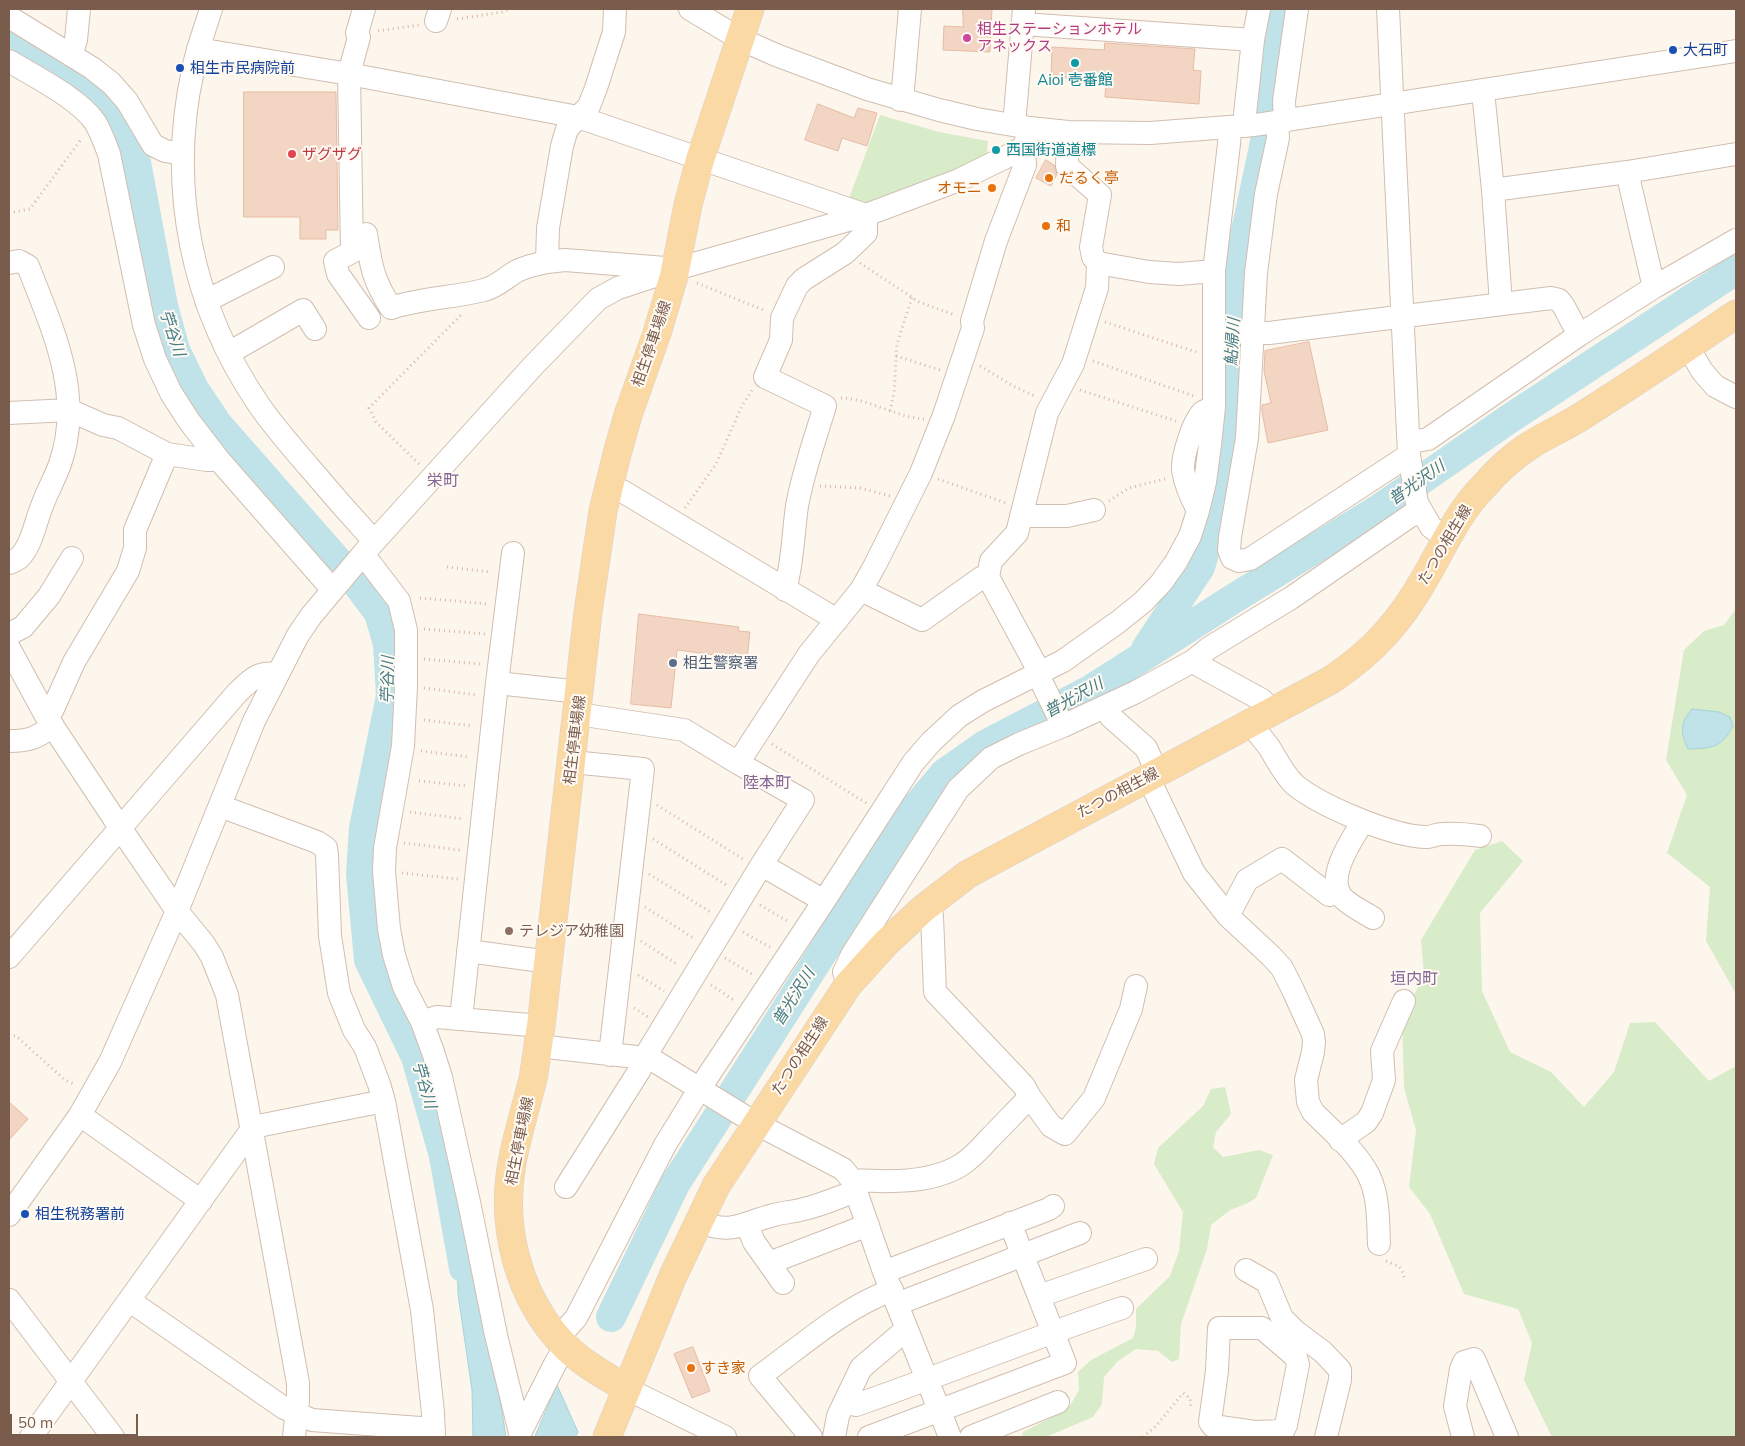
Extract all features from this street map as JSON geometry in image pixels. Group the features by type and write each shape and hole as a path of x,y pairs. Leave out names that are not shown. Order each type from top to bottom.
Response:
{"main road":[{"name":"相生停車場線","path":"627,1389 594,1368 562,1342 548,1327 530,1298 516,1264 511,1236 509,1198 512,1164 533,1077 540,1036 595,563 609,487 628,415 657,333 675,272 688,205 700,160 750,9"},
{"name":"たつの相生線","path":"627,1389 674,1276 699,1222 716,1186 752,1121 848,985 887,942 924,908 968,874 1331,680 1371,650 1391,627 1408,605 1464,510 1482,487 1505,464 1529,446 1580,417 1736,314"},
{"path":"607,1437 627,1389"}],"street":[{"path":"71,55 76,40 79,9"},
{"path":"211,9 198,49 189,92 183,154 186,222 198,276 206,301 236,369 276,430 365,551 399,601 406,630 406,686 403,746 385,848 384,871 389,929 394,955 404,987 422,1022 445,1094 496,1336 520,1433 554,1366 562,1342 648,1176 913,763 931,742 959,716 983,701 1041,678 1063,660 1118,622 1149,596 1176,562 1190,536 1205,482 1208,403 1218,332 1214,271 1229,144 1261,124 1284,101 1297,9"},
{"path":"364,9 349,74 352,252 335,261 338,274 369,318"},
{"path":"547,262 548,228 562,146 567,129 589,106 596,88 614,32 615,9"},
{"path":"690,9 740,38 816,70 900,100 968,117 1023,134 1068,132 1150,133 1261,124 1736,51"},
{"path":"900,100 903,90 910,9"},
{"path":"1259,9 1253,40 1245,114 1278,138 1260,226 1249,333 1247,438 1230,537 1229,550 1232,558 1239,561 1250,559 1410,453 1579,335 1656,286 1736,240"},
{"path":"1388,9 1410,453 1419,507 1431,527 1447,539"},
{"path":"738,763 809,654 861,590 921,473 944,416 973,328 972,321 996,241 1025,165 1023,134 1023,16 1253,40"},
{"path":"9,18 92,68 117,89 127,101 153,145 165,151 183,154"},
{"path":"198,49 349,74 578,117 866,215"},
{"path":"9,61 61,93 84,110 94,121 103,137 109,154 144,326 155,359 171,392 189,421 219,460 334,587"},
{"path":"1483,91 1493,190 1501,304"},
{"path":"1068,132 1066,166 1100,195 1090,247 1093,257 1098,263 1149,272 1179,274 1214,271"},
{"path":"9,1215 80,1115 114,1053 178,911 254,721 298,635 334,587 365,551 533,366 598,299 618,288 866,215 959,180 1010,155 1023,134"},
{"path":"1493,190 1627,172 1736,154"},
{"path":"1627,172 1652,279 1656,286"},
{"path":"785,590 791,571 797,506 825,406 765,377 781,340 782,318 797,286 804,279 845,253 857,243 866,233 866,215"},
{"path":"366,234 370,266 379,289 391,308 410,302 485,290 497,285 518,271 547,262 565,260 675,272"},
{"path":"9,263 20,261 28,266 53,329 67,379 69,410 68,430 60,463 30,541 18,559 9,563"},
{"path":"1062,722 988,577 991,561 1017,534 1047,413 1076,355 1097,288 1098,263"},
{"path":"206,301 273,267"},
{"path":"1218,332 1269,333 1551,298 1563,304 1579,335"},
{"path":"229,353 303,310 315,329"},
{"path":"1688,347 1702,371 1715,386 1736,397"},
{"path":"1198,510 1188,489 1183,470 1184,455 1195,426 1208,403"},
{"path":"9,413 69,410 103,425 118,428 168,454 219,460"},
{"path":"9,741 28,741 39,736 49,721 74,662 128,570 136,548 135,530 168,454"},
{"path":"609,487 622,491 837,620"},
{"path":"848,985 844,972 852,955 958,789 991,758 1062,722 1105,707 1136,692 1193,660 1209,648 1291,598 1410,516 1419,507"},
{"path":"1022,512 1067,516 1094,510"},
{"path":"9,634 23,627 49,596 72,558"},
{"path":"461,1019 497,682 512,564"},
{"path":"861,590 922,620 981,578 988,577"},
{"path":"9,648 17,678 49,721 178,911 204,944 223,982 227,995 298,1383 294,1437"},
{"path":"1193,660 1200,666 1262,700 1261,717 1268,745 1282,770 1296,785 1331,807 1363,821 1412,835 1428,837 1440,834 1480,836"},
{"path":"9,957 237,692 258,675 278,674"},
{"path":"497,682 684,730 803,800 679,1000 645,1058 639,1072 566,1188"},
{"path":"1105,707 1111,717 1146,748 1152,775 1194,873 1228,916 1282,968 1314,1042 1306,1080 1308,1102 1313,1112 1360,1161 1369,1175 1378,1212 1379,1244"},
{"path":"572,762 643,769 610,1055"},
{"path":"130,1301 284,1408 297,1415 312,1420 434,1433 422,1310 384,1101 365,1047 354,1030 339,993 330,936 326,848 317,842 220,806"},
{"path":"1363,821 1340,864 1338,888 1342,897 1373,918"},
{"path":"1228,916 1247,880 1282,860 1329,895"},
{"path":"760,867 824,901"},
{"path":"924,908 932,916 935,992 1024,1086 1030,1098 1051,1126 1065,1134 1094,1098 1131,1009 1136,986"},
{"path":"468,951 549,962"},
{"path":"1340,1140 1366,1122 1372,1113 1384,1080 1382,1051 1404,1001"},
{"path":"422,1022 438,1017 461,1019 540,1036 610,1055 645,1058 656,1062 752,1121 843,1169 854,1186 891,1288 950,1437"},
{"path":"699,1222 712,1227 727,1229 774,1215 806,1209 854,1186 944,1173 961,1165 976,1152 1030,1098"},
{"path":"31,1437 252,1129 263,1125 384,1101"},
{"path":"80,1115 201,1201"},
{"path":"811,1437 760,1376 841,1316 875,1296 1010,1223 1053,1206"},
{"path":"869,1437 1065,1363 1010,1223"},
{"path":"747,1224 754,1242 783,1283"},
{"path":"769,1263 868,1225"},
{"path":"891,1288 1023,1255 1080,1233"},
{"path":"1039,1296 1146,1258"},
{"path":"1246,1270 1266,1282 1282,1318 1295,1331 1328,1357 1340,1370 1340,1380 1326,1437"},
{"path":"9,1300 113,1437"},
{"path":"856,1405 1122,1308"},
{"path":"1219,1328 1262,1328 1296,1357 1298,1365 1286,1425 1283,1431 1254,1434 1213,1426 1210,1422 1217,1371 1219,1328"},
{"path":"834,1437 838,1416 861,1368 902,1334 908,1332"},
{"path":"1463,1437 1455,1406 1461,1369 1464,1362 1474,1359 1507,1437"},
{"path":"627,1389 725,1437"},
{"path":"971,1437 1058,1402"}],"path":[{"path":"9,213 30,209 94,121"},
{"path":"845,253 919,302 972,321"},
{"path":"675,272 685,278 782,318"},
{"path":"432,477 376,422 369,408 485,290"},
{"path":"890,411 894,393 897,344 912,297"},
{"path":"1088,316 1202,354"},
{"path":"1076,355 1208,403"},
{"path":"896,356 961,366 1015,387 1057,394 1195,426"},
{"path":"675,523 716,464 742,406 758,380 765,377"},
{"path":"825,406 831,400 841,398 856,399 910,418 938,419 944,416"},
{"path":"1094,510 1129,488 1163,480 1183,470"},
{"path":"921,473 1022,512"},
{"path":"802,485 860,488 886,494 907,502"},
{"path":"447,567 512,564"},
{"path":"420,598 507,606"},
{"path":"421,629 503,636"},
{"path":"421,659 497,682"},
{"path":"406,686 497,682"},
{"path":"424,720 492,728"},
{"path":"756,734 881,812"},
{"path":"420,750 489,759"},
{"path":"419,781 486,788"},
{"path":"640,794 760,867"},
{"path":"392,809 482,822"},
{"path":"636,828 743,895 805,931"},
{"path":"403,843 479,852"},
{"path":"384,871 476,881"},
{"path":"620,964 679,1000"},
{"path":"616,998 664,1026"},
{"path":"9,1035 16,1036 65,1080 85,1089 95,1089"},
{"path":"1379,1244 1381,1257 1387,1262 1399,1265 1405,1280"},
{"path":"1143,1437 1157,1425 1183,1393 1190,1398 1191,1418"}],"green space":[{"path":"880,115 939,132 988,141 986,159 869,205 848,201"},
{"path":"1736,609 1736,994 1706,941 1710,887 1667,853 1687,795 1666,760 1684,650 1704,631 1724,625"},
{"path":"1502,841 1523,861 1480,913 1482,991 1510,1052 1551,1072 1584,1107 1614,1072 1630,1023 1655,1022 1709,1081 1736,1066 1736,1437 1552,1437 1524,1380 1532,1343 1518,1309 1464,1294 1430,1214 1409,1187 1416,1130 1404,1088 1402,1021 1424,974 1421,940 1475,850"},
{"path":"1225,1087 1231,1114 1216,1132 1213,1147 1223,1157 1259,1150 1273,1155 1256,1198 1230,1210 1211,1225 1207,1249 1181,1324 1179,1359 1172,1362 1158,1351 1136,1349 1118,1361 1104,1377 1102,1404 1093,1417 1046,1437 1022,1437 1023,1432 1068,1409 1079,1390 1078,1372 1091,1360 1133,1338 1136,1327 1136,1309 1170,1276 1179,1251 1183,1212 1154,1164 1158,1148 1203,1106 1211,1089"}],"water":[{"path":"1692,709 1719,712 1730,717 1733,726 1729,734 1715,746 1688,749 1682,728 1685,718"},
{"path":"456,1188 494,1362 506,1437 473,1437 472,1390 458,1294"},
{"path":"557,1385 578,1432 575,1437 535,1437"}],"building":[{"name":"相生ステーションホテル アネックス","path":"963,9 992,9 990,52 943,50 944,26 963,27"},
{"path":"1105,43 1195,49 1193,70 1201,71 1199,104 1105,97 1106,80 1051,77 1052,47 1104,50"},
{"name":"ザグザグ","path":"244,92 336,92 338,230 326,230 326,239 300,239 300,217 244,217"},
{"path":"818,104 854,118 858,108 877,113 867,146 842,138 838,151 805,140"},
{"path":"1046,160 1054,165 1057,174 1051,186 1036,178"},
{"path":"1309,342 1328,430 1268,443 1262,412 1262,405 1271,403 1264,371 1265,351"},
{"path":"639,614 739,627 738,631 750,632 747,659 677,650 671,708 631,704"},
{"path":"9,1102 28,1119 9,1140"},
{"path":"693,1347 710,1391 692,1398 674,1354"}],"waterway":[{"name":"鮎帰川","path":"1146,649 1200,567 1215,516 1226,442 1238,268 1274,92 1282,9"},
{"name":"苧谷川","path":"9,39 103,99 122,123 135,157 163,306 175,350 194,389 218,425 355,581 379,613 388,644 391,696 364,828 361,874 369,960 416,1057 444,1156 464,1268"},
{"name":"普光沢川","path":"611,1317 675,1184 912,812 945,773 985,745 1092,689 1379,509 1509,419 1736,270"}],"place":[{"name":"相生ステーションホテル アネックス","path":"967,38"},
{"name":"大石町","path":"1673,50"},
{"name":"Aioi 壱番館","path":"1075,63"},
{"name":"相生市民病院前","path":"180,68"},
{"name":"西国街道道標","path":"996,150"},
{"name":"ザグザグ","path":"292,154"},
{"name":"だるく亭","path":"1049,178"},
{"name":"オモニ","path":"992,188"},
{"name":"和","path":"1046,226"},
{"name":"相生警察署","path":"673,663"},
{"name":"テレジア幼稚園","path":"509,931"},
{"name":"相生税務署前","path":"25,1214"},
{"name":"すき家","path":"691,1368"}],"district":[{"name":"栄町","path":"443,481"},
{"name":"陸本町","path":"767,783"},
{"name":"垣内町","path":"1414,979"}]}
